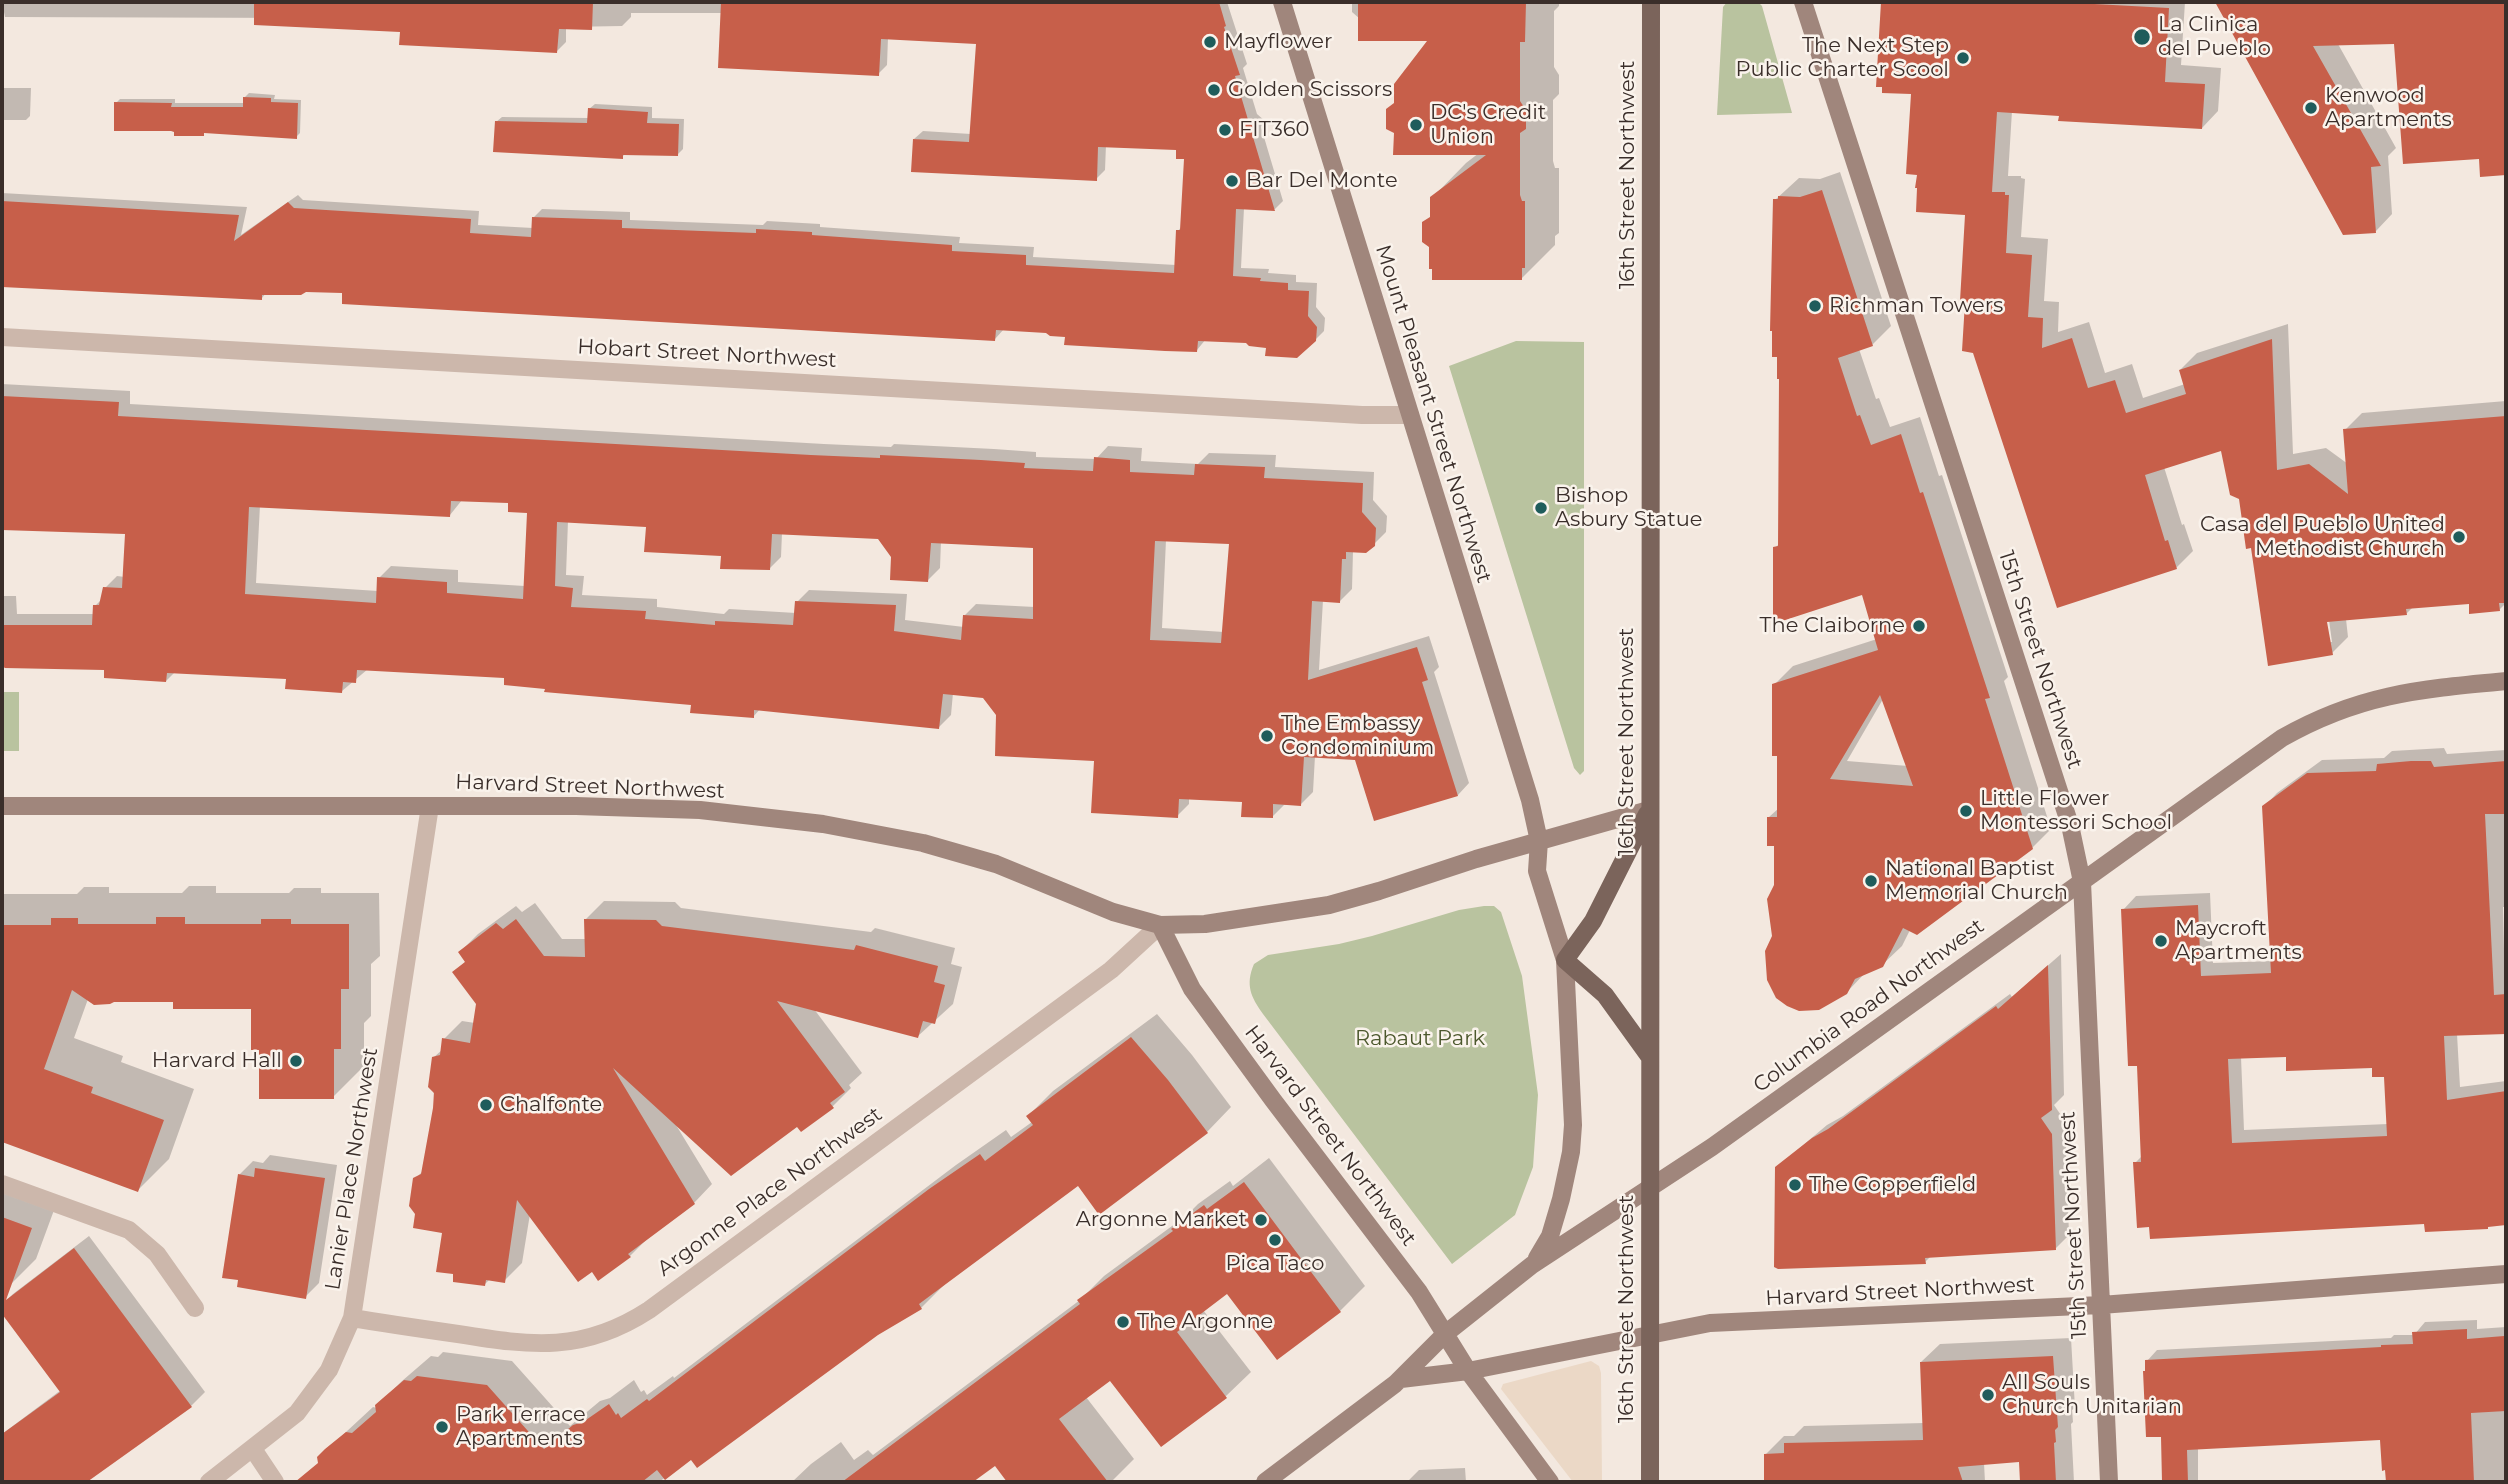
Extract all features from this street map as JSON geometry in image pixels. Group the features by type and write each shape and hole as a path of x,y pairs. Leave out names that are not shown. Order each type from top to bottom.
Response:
{"main road":[{"name":"16th Street Northwest","path":"1650,1482 1651,2"},
{"path":"1649,810 1593,921 1565,960 1605,995 1649,1056"}],"street":[{"name":"Mount Pleasant Street Northwest","path":"1282,2 1530,800 1539,841 1537,871 1565,960 1572,1152 1550,1236 1532,1265"},
{"name":"15th Street Northwest","path":"1802,2 2062,800 2082,882 2109,1482"},
{"name":"Hobart Street Northwest","path":"2,337 1362,415 1410,415"},
{"name":"Columbia Road Northwest","path":"1265,1482 1401,1379 1445,1334 1532,1265 1649,1190 2251,759 2298,729 2349,706 2421,689 2506,681"},
{"name":"Harvard Street Northwest","path":"2,806 576,806 700,810 823,824 923,844 996,864 1114,912 1160,925 1205,924 1329,905 1649,810"},
{"name":"Lanier Place Northwest","path":"209,1482 297,1413 333,1363 352,1318 430,806"},
{"name":"Harvard Street Northwest","path":"1160,925 1192,989 1419,1292 1468,1371 1550,1482"},
{"name":"Argonne Place Northwest","path":"352,1318 528,1344 570,1342 624,1325 649,1310 1111,970 1160,925"},
{"path":"2,1184 129,1230 157,1254 195,1308"},
{"name":"Harvard Street Northwest","path":"1468,1371 1710,1323 2101,1305 2506,1274"},
{"path":"1401,1379 1468,1371"},
{"path":"253,1449 275,1482"}],"green space":[{"path":"1727,2 1758,2 1762,6 1792,113 1717,115 1723,7"},
{"path":"1516,341 1584,342 1584,771 1580,775 1574,768 1449,366"},
{"path":"2,692 19,692 19,751 2,751"},
{"name":"Rabaut Park","path":"1494,906 1501,912 1522,976 1538,1095 1533,1167 1515,1215 1452,1264 1263,1014 1255,1002 1250,978 1254,964 1268,955 1339,944 1459,910"}],"shaded area":[{"path":"1591,1361 1599,1366 1601,1373 1602,1482 1573,1482 1501,1389 1503,1384"}],"building":[{"path":"254,2 593,2 592,30 559,29 557,53 399,45 400,32 254,25"},
{"path":"721,2 1219,2 1226,26 1224,27 1240,75 1235,76 1249,123 1258,130 1253,137 1275,211 1236,209 1233,276 1288,283 1288,290 1309,291 1308,316 1317,327 1316,341 1297,358 1265,356 1266,348 1249,346 1246,343 1198,341 1197,352 1165,351 1064,345 1065,337 996,330 995,341 342,304 342,293 262,295 262,300 2,287 2,201 239,215 234,241 288,202 294,208 471,219 470,233 531,237 532,217 622,220 622,228 756,233 756,229 812,232 812,235 952,245 952,251 1026,255 1026,265 1174,273 1176,230 1180,230 1184,159 1176,159 1176,150 1098,147 1097,181 911,172 913,139 969,142 976,44 881,39 879,76 718,68"},
{"path":"1358,2 1526,2 1525,42 1520,42 1520,101 1526,110 1526,129 1520,133 1520,195 1522,201 1525,201 1525,268 1522,268 1522,280 1432,280 1429,247 1422,242 1422,222 1430,217 1430,197 1486,155 1393,155 1394,133 1386,129 1386,109 1394,103 1394,84 1427,41 1358,41"},
{"path":"1881,2 2057,2 2169,8 2165,82 2205,84 2202,129 2058,121 2059,116 1997,112 1992,192 2005,192 2005,195 2009,195 2006,253 2032,255 2028,317 2043,318 2042,348 2072,338 2088,388 2115,380 2126,413 2186,394 2179,370 2272,339 2277,470 2309,464 2348,494 2343,429 2506,416 2506,603 2499,603 2500,611 2469,614 2469,604 2406,609 2407,615 2327,622 2333,655 2268,666 2251,548 2246,549 2239,499 2230,495 2221,451 2145,475 2165,541 2168,540 2177,569 2057,608 1973,353 1962,351 1965,302 1960,301 1965,215 1916,212 1917,175 1906,174 1911,94 1882,93 1882,87 1876,87"},
{"name":"Kenwood Apartments","path":"2215,2 2506,2 2506,175 2480,177 2479,159 2403,164 2394,44 2313,46 2381,166 2371,167 2376,233 2343,235"},
{"path":"243,97 298,103 297,139 204,133 204,136 174,136 171,131 114,131 114,102 172,103 171,107 243,107"},
{"path":"588,108 648,112 647,123 679,124 678,156 623,155 623,159 493,152 495,121 587,123"},
{"path":"1822,190 1873,346 1838,358 1857,416 1860,415 1871,445 1901,434 1920,493 1923,492 1990,698 1985,699 2033,849 1917,935 1903,928 1883,967 1855,979 1847,994 1819,1010 1799,1011 1776,998 1767,980 1765,951 1772,936 1767,899 1774,885 1774,846 1767,846 1767,817 1777,817 1777,756 1772,756 1772,684 1878,650 1862,595 1773,624 1773,547 1778,546 1779,379 1777,357 1772,357 1770,331 1773,199 1778,199 1778,196 1800,197","holes":["1880,695 1913,786 1830,779"]},
{"path":"2,396 119,402 118,416 811,455 981,460 1025,463 1024,468 1093,471 1094,457 1130,460 1130,472 1194,475 1195,464 1265,467 1264,478 1363,483 1362,512 1376,528 1375,546 1366,553 1346,552 1346,559 1342,559 1340,603 1312,601 1308,680 1417,647 1428,680 1422,682 1458,796 1374,821 1355,760 1304,757 1301,806 1273,804 1273,818 1241,817 1242,802 1179,799 1178,818 1091,813 1094,761 995,756 996,715 983,698 943,694 939,729 754,710 754,718 690,713 691,705 544,692 545,689 504,685 504,678 357,670 356,683 343,682 342,693 285,689 286,679 167,673 166,682 104,678 104,670 5,668 2,666 2,625 92,625 93,605 99,605 103,587 122,588 125,534 2,530","holes":["451,501 508,503 508,512 527,513 523,599 447,593 447,582 377,577 376,603 245,594 249,507 450,517","557,522 646,527 644,552 721,556 720,569 770,570 772,534 878,539 891,557 890,580 928,582 931,543 1033,548 1033,619 963,615 961,640 894,631 896,605 795,601 793,625 715,621 715,625 645,619 646,611 571,607 573,588 555,586","1155,541 1229,544 1221,643 1150,640"]},
{"path":"2431,761 2434,767 2506,761 2506,814 2485,814 2494,995 2506,994 2506,1034 2444,1036 2447,1100 2506,1091 2506,1225 2488,1229 2425,1232 2424,1224 2150,1239 2149,1227 2137,1228 2133,1162 2141,1162 2137,1066 2128,1066 2121,909 2198,905 2201,976 2271,973 2262,806 2307,773 2376,771 2377,764","holes":["2286,1057 2286,1071 2372,1068 2372,1077 2384,1077 2387,1136 2232,1143 2228,1059"]},
{"name":"Harvard Hall","path":"156,917 185,917 185,924 261,924 261,919 291,919 291,924 349,924 349,989 341,989 341,1049 334,1049 334,1099 259,1099 259,1050 251,1050 251,1009 173,1009 173,1002 114,1002 94,1005 72,990 44,1069 93,1087 91,1093 164,1120 138,1192 2,1142 2,925 51,925 51,918 78,918 78,924 156,924"},
{"name":"Chalfonte","path":"516,919 544,956 585,957 584,919 656,920 662,926 854,950 856,945 938,966 934,982 945,985 935,1024 923,1021 918,1038 777,1001 845,1092 830,1103 834,1108 801,1132 797,1127 731,1176 613,1068 695,1204 628,1254 631,1257 598,1281 592,1272 578,1282 517,1200 505,1283 486,1280 485,1286 453,1282 453,1274 436,1272 442,1233 413,1228 415,1214 409,1206 413,1178 421,1174 433,1108 434,1093 428,1087 432,1057 440,1055 442,1038 470,1043 476,1004 452,972 465,962 458,952 496,923 503,929"},
{"path":"2048,965 2052,1110 2041,1118 2052,1134 2056,1250 1925,1258 1926,1264 1774,1267 1775,1167 1996,1006 1998,1009"},
{"path":"1131,1037 1208,1133 1099,1215 1078,1186 919,1304 922,1309 878,1335 697,1468 691,1460 665,1480 657,1470 642,1482 295,1482 318,1463 317,1457 325,1449 346,1432 352,1433 376,1412 375,1405 383,1398 404,1380 411,1381 417,1376 487,1385 544,1449 573,1425 583,1422 609,1404 621,1418 647,1399 649,1401 929,1189 980,1154 985,1161 1033,1125 1026,1116"},
{"path":"255,1168 325,1178 306,1299 237,1287 238,1280 222,1278 238,1174 254,1177"},
{"name":"The Argonne","path":"1244,1182 1341,1312 1277,1360 1227,1294 1177,1332 1227,1398 1161,1447 1110,1381 1059,1419 1108,1482 1007,1482 995,1466 973,1482 842,1482 1080,1304 1077,1300 1173,1231 1171,1229 1204,1205 1207,1209"},
{"path":"2,1217 32,1228 6,1300 74,1248 192,1407 87,1482 2,1482 2,1434 60,1392 2,1314"},
{"path":"2467,1329 2467,1339 2504,1336 2506,1354 2506,1411 2471,1413 2474,1482 2386,1482 2385,1470 2382,1471 2380,1440 2187,1450 2188,1482 2162,1482 2161,1437 2146,1437 2143,1371 2145,1360 2413,1344 2412,1332"},
{"name":"All Souls Church Unitarian","path":"2053,1356 2058,1427 2055,1430 2054,1443 2056,1482 2020,1482 2019,1462 1958,1467 1963,1482 1764,1482 1764,1454 1784,1453 1784,1443 1923,1440 1920,1362"}],"place":[{"name":"La Clinica del Pueblo","path":"2142,37"},
{"name":"Mayflower","path":"1210,42"},
{"name":"The Next Step Public Charter Scool","path":"1963,58"},
{"name":"Golden Scissors","path":"1214,90"},
{"name":"Kenwood Apartments","path":"2311,108"},
{"name":"DC's Credit Union","path":"1416,125"},
{"name":"FIT360","path":"1225,130"},
{"name":"Bar Del Monte","path":"1232,181"},
{"name":"Richman Towers","path":"1815,306"},
{"name":"Bishop Asbury Statue","path":"1541,508"},
{"name":"Casa del Pueblo United Methodist Church","path":"2459,537"},
{"name":"The Claiborne","path":"1919,626"},
{"name":"The Embassy Condominium","path":"1267,736"},
{"name":"Little Flower Montessori School","path":"1966,811"},
{"name":"National Baptist Memorial Church","path":"1871,881"},
{"name":"Maycroft Apartments","path":"2161,941"},
{"name":"Harvard Hall","path":"296,1061"},
{"name":"Chalfonte","path":"486,1105"},
{"name":"The Copperfield","path":"1795,1185"},
{"name":"Argonne Market","path":"1261,1220"},
{"name":"Pica Taco","path":"1275,1240"},
{"name":"The Argonne","path":"1123,1322"},
{"name":"All Souls Church Unitarian","path":"1988,1395"},
{"name":"Park Terrace Apartments","path":"442,1427"}]}
